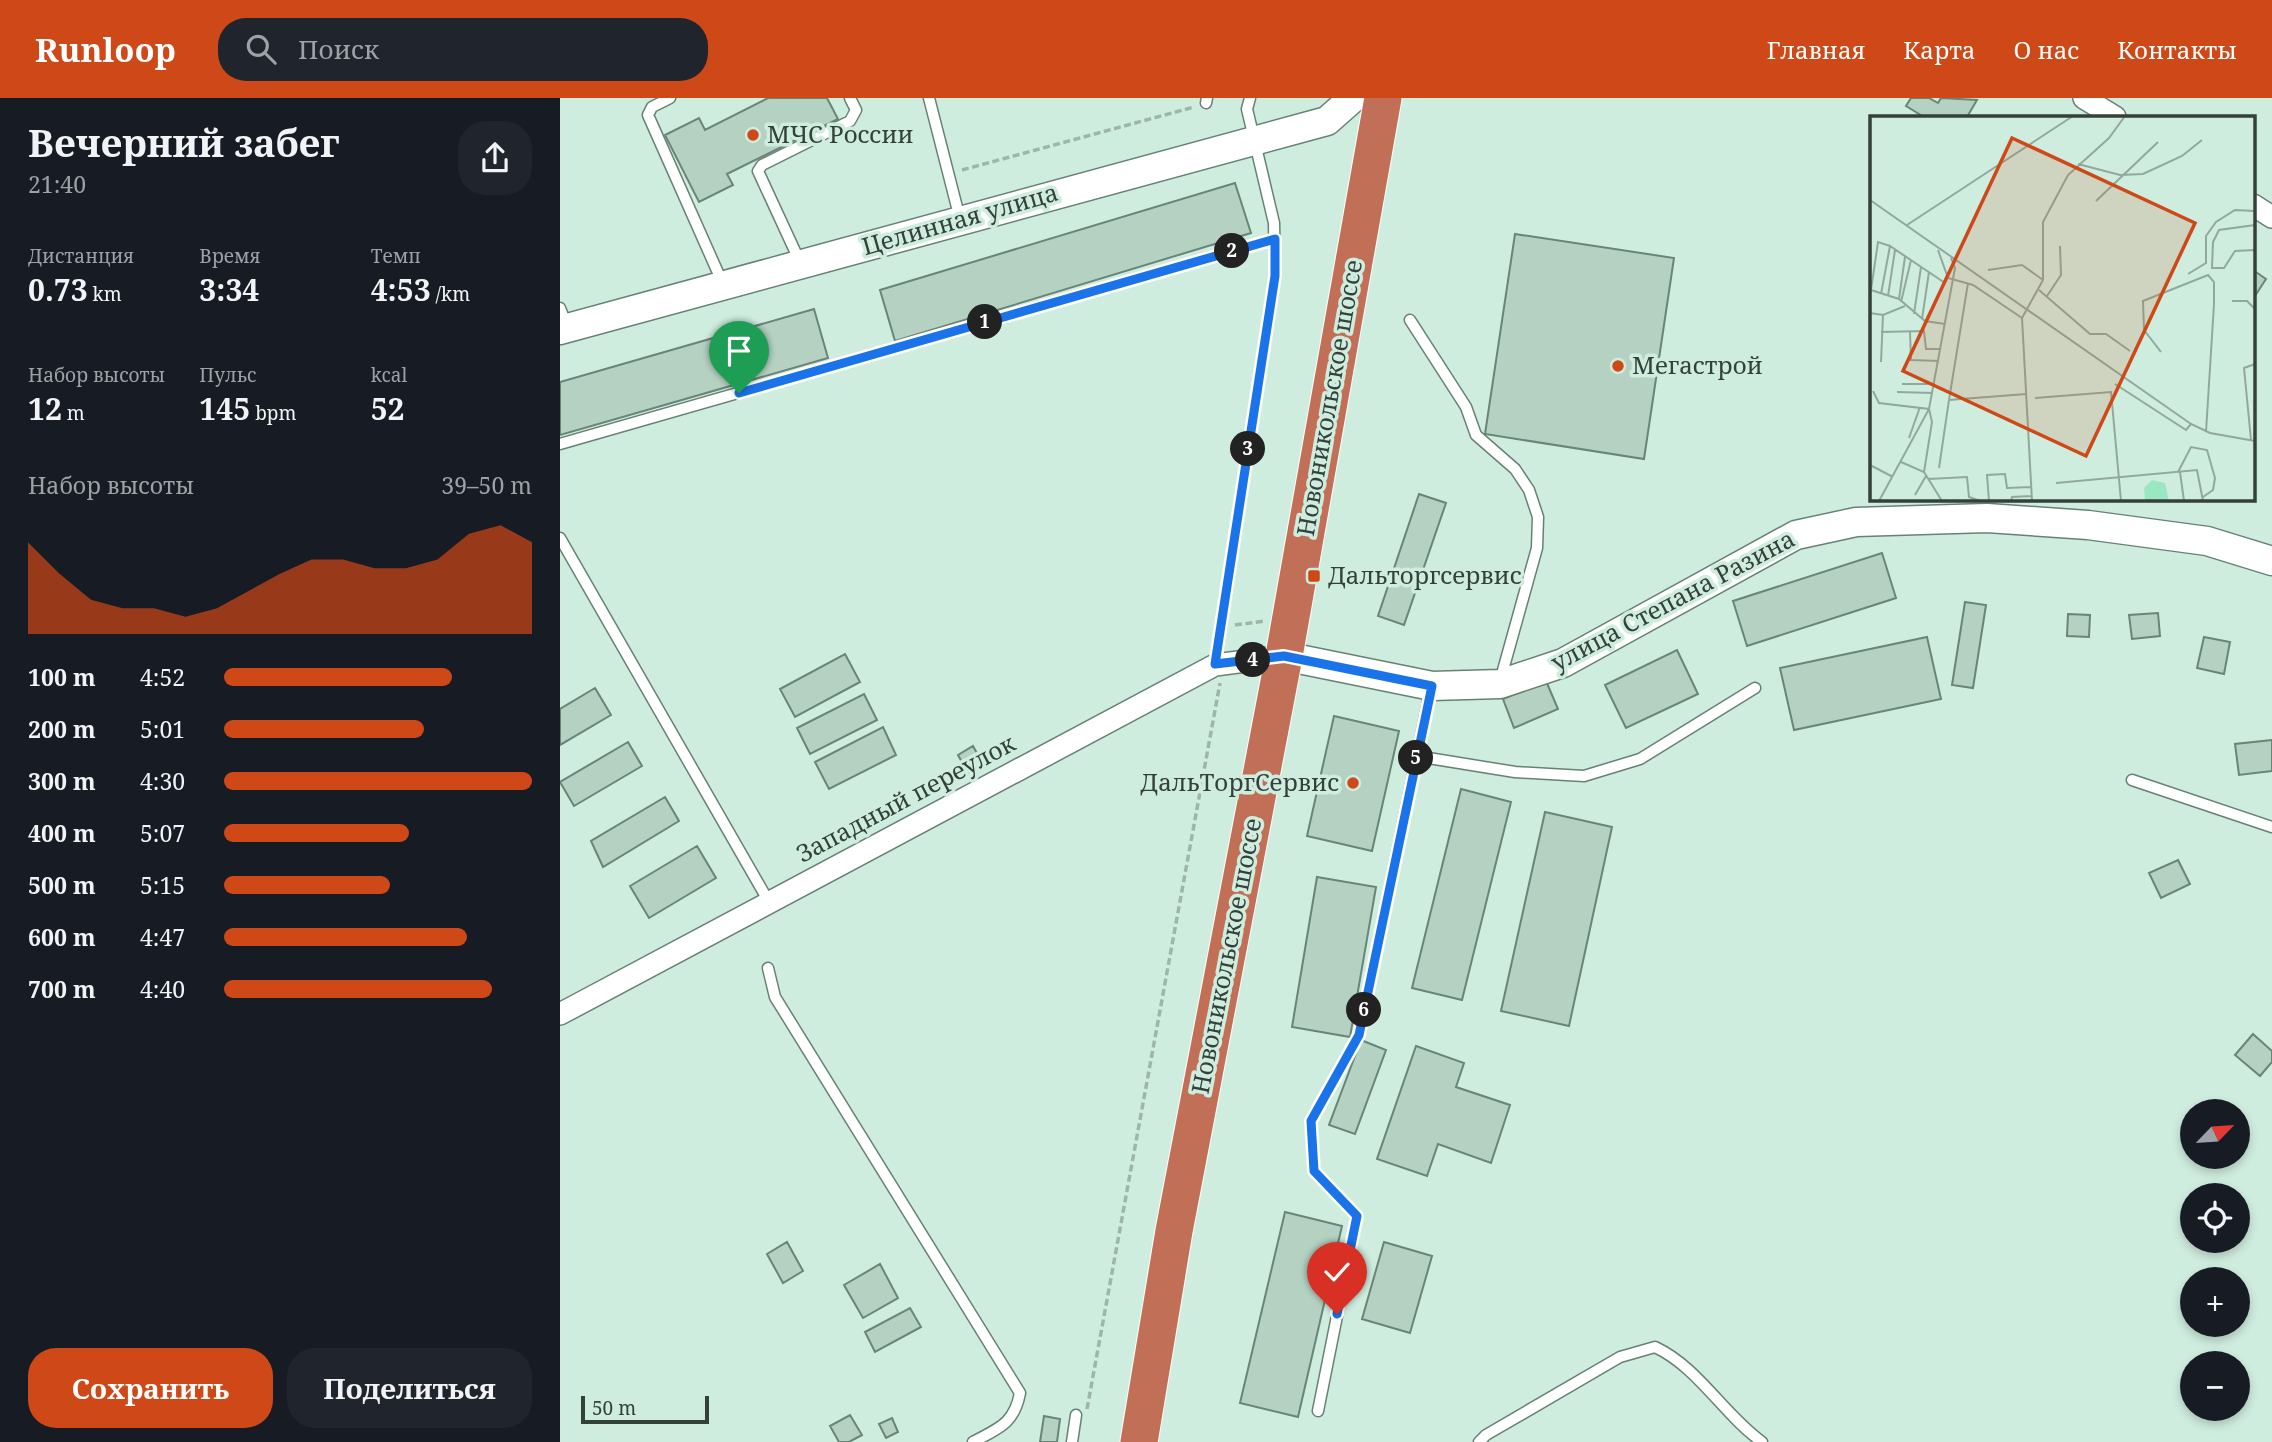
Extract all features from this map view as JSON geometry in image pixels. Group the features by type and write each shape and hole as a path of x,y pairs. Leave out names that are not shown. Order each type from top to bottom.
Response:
{"highway":[{"name":"Новоникольское шоссе","path":"1139,1442 1174,1231 1284,656 1383,98"}],"street":[{"name":"Целинная улица","path":"563,322 724,286 960,219 1327,121 1353,98"},
{"path":"2084,98 2113,116"},
{"path":"2254,206 2272,217"},
{"name":"улица Степана Разина","path":"1284,656 1432,686 1500,684 1563,663 1796,534 1856,522 1987,518 2088,525 2207,541 2272,561"},
{"name":"Западный переулок","path":"560,1014 1220,664 1284,656"}],"lane":[{"path":"670,98 652,107 648,115 724,286"},
{"path":"802,265 758,171 762,165 850,121 856,110 850,98"},
{"path":"929,98 960,219"},
{"path":"1220,664 1275,276 1275,239 1267,188 1247,108 1250,98"},
{"path":"560,444 1275,239"},
{"path":"1410,320 1466,407 1476,435 1515,470 1529,490 1538,517 1537,548 1500,684"},
{"path":"560,538 769,902"},
{"path":"1318,1411 1357,1216 1314,1171 1311,1121 1359,1035 1432,686"},
{"path":"1416,756 1515,772 1584,776 1640,759 1755,688"},
{"path":"2132,780 2272,827"},
{"path":"768,968 775,997 1020,1393 1017,1410 1007,1423 973,1442"},
{"path":"1479,1442 1486,1435 1620,1357 1655,1347 1686,1367 1714,1399 1762,1442"},
{"path":"1072,1442 1081,1417"}],"path":[{"path":"949,174 1206,101"},
{"path":"1081,1417 1220,664 1235,624"}],"building":[{"path":"768,98 827,98 838,119 727,174 733,185 699,202 665,135 699,118 705,130"},
{"path":"1911,98 1929,98 1938,103 1941,98 1977,100 1968,116 1922,116 1906,106"},
{"path":"1235,183 1251,233 895,341 880,290"},
{"path":"1515,234 1674,258 1644,459 1485,434"},
{"path":"2254,271 2266,279 2254,297"},
{"path":"814,309 828,358 560,435 560,382"},
{"path":"1419,494 1446,503 1404,625 1378,616"},
{"path":"1882,553 1896,598 1747,646 1733,601"},
{"path":"1965,602 1986,605 1973,688 1952,685"},
{"path":"2158,613 2160,636 2132,639 2129,615"},
{"path":"2068,614 2090,615 2089,637 2067,636"},
{"path":"1927,637 1941,699 1794,730 1780,668"},
{"path":"2204,637 2230,642 2224,674 2197,668"},
{"path":"1677,650 1698,694 1626,728 1605,685"},
{"path":"845,654 860,682 795,717 780,689"},
{"path":"1546,681 1558,709 1514,728 1503,699"},
{"path":"595,688 611,715 560,745 560,709"},
{"path":"864,694 877,720 810,754 797,728"},
{"name":"ДальТоргСервис","path":"1334,716 1399,731 1372,851 1307,836"},
{"path":"883,727 896,755 829,789 815,762"},
{"path":"2272,740 2272,771 2239,775 2235,744"},
{"path":"628,742 642,766 574,806 560,782"},
{"path":"973,746 983,764 968,773 958,755"},
{"path":"1461,789 1511,802 1462,1000 1412,988"},
{"path":"665,797 679,821 603,867 591,841"},
{"path":"1545,812 1612,827 1569,1026 1501,1011"},
{"path":"697,846 716,878 649,918 630,886"},
{"path":"2178,860 2190,884 2161,898 2149,873"},
{"path":"1317,877 1376,887 1350,1037 1292,1027"},
{"path":"2253,1034 2272,1051 2272,1062 2260,1076 2235,1055"},
{"path":"1361,1040 1386,1050 1355,1134 1329,1125"},
{"path":"1416,1046 1464,1063 1456,1087 1510,1105 1491,1163 1438,1144 1427,1176 1377,1159"},
{"path":"1285,1212 1342,1226 1298,1417 1240,1403"},
{"path":"787,1242 803,1271 783,1283 767,1254"},
{"path":"1384,1242 1432,1256 1410,1333 1362,1319"},
{"path":"880,1264 898,1298 863,1318 844,1285"},
{"path":"910,1308 921,1327 875,1352 865,1332"},
{"path":"850,1415 862,1435 849,1442 839,1442 830,1426"},
{"path":"1044,1416 1060,1419 1057,1442 1040,1442"},
{"path":"892,1418 898,1432 886,1438 879,1424"}],"place":[{"name":"МЧС России","path":"753,135"},
{"name":"Мегастрой","path":"1618,366"},
{"name":"Дальторгсервис","path":"1314,576"},
{"name":"ДальТоргСервис","path":"1353,783"}],"route":[{"path":"739,393 1275,239 1275,276 1215,664 1284,656 1432,686 1359,1035 1311,1121 1314,1171 1357,1216 1337,1314"}]}
